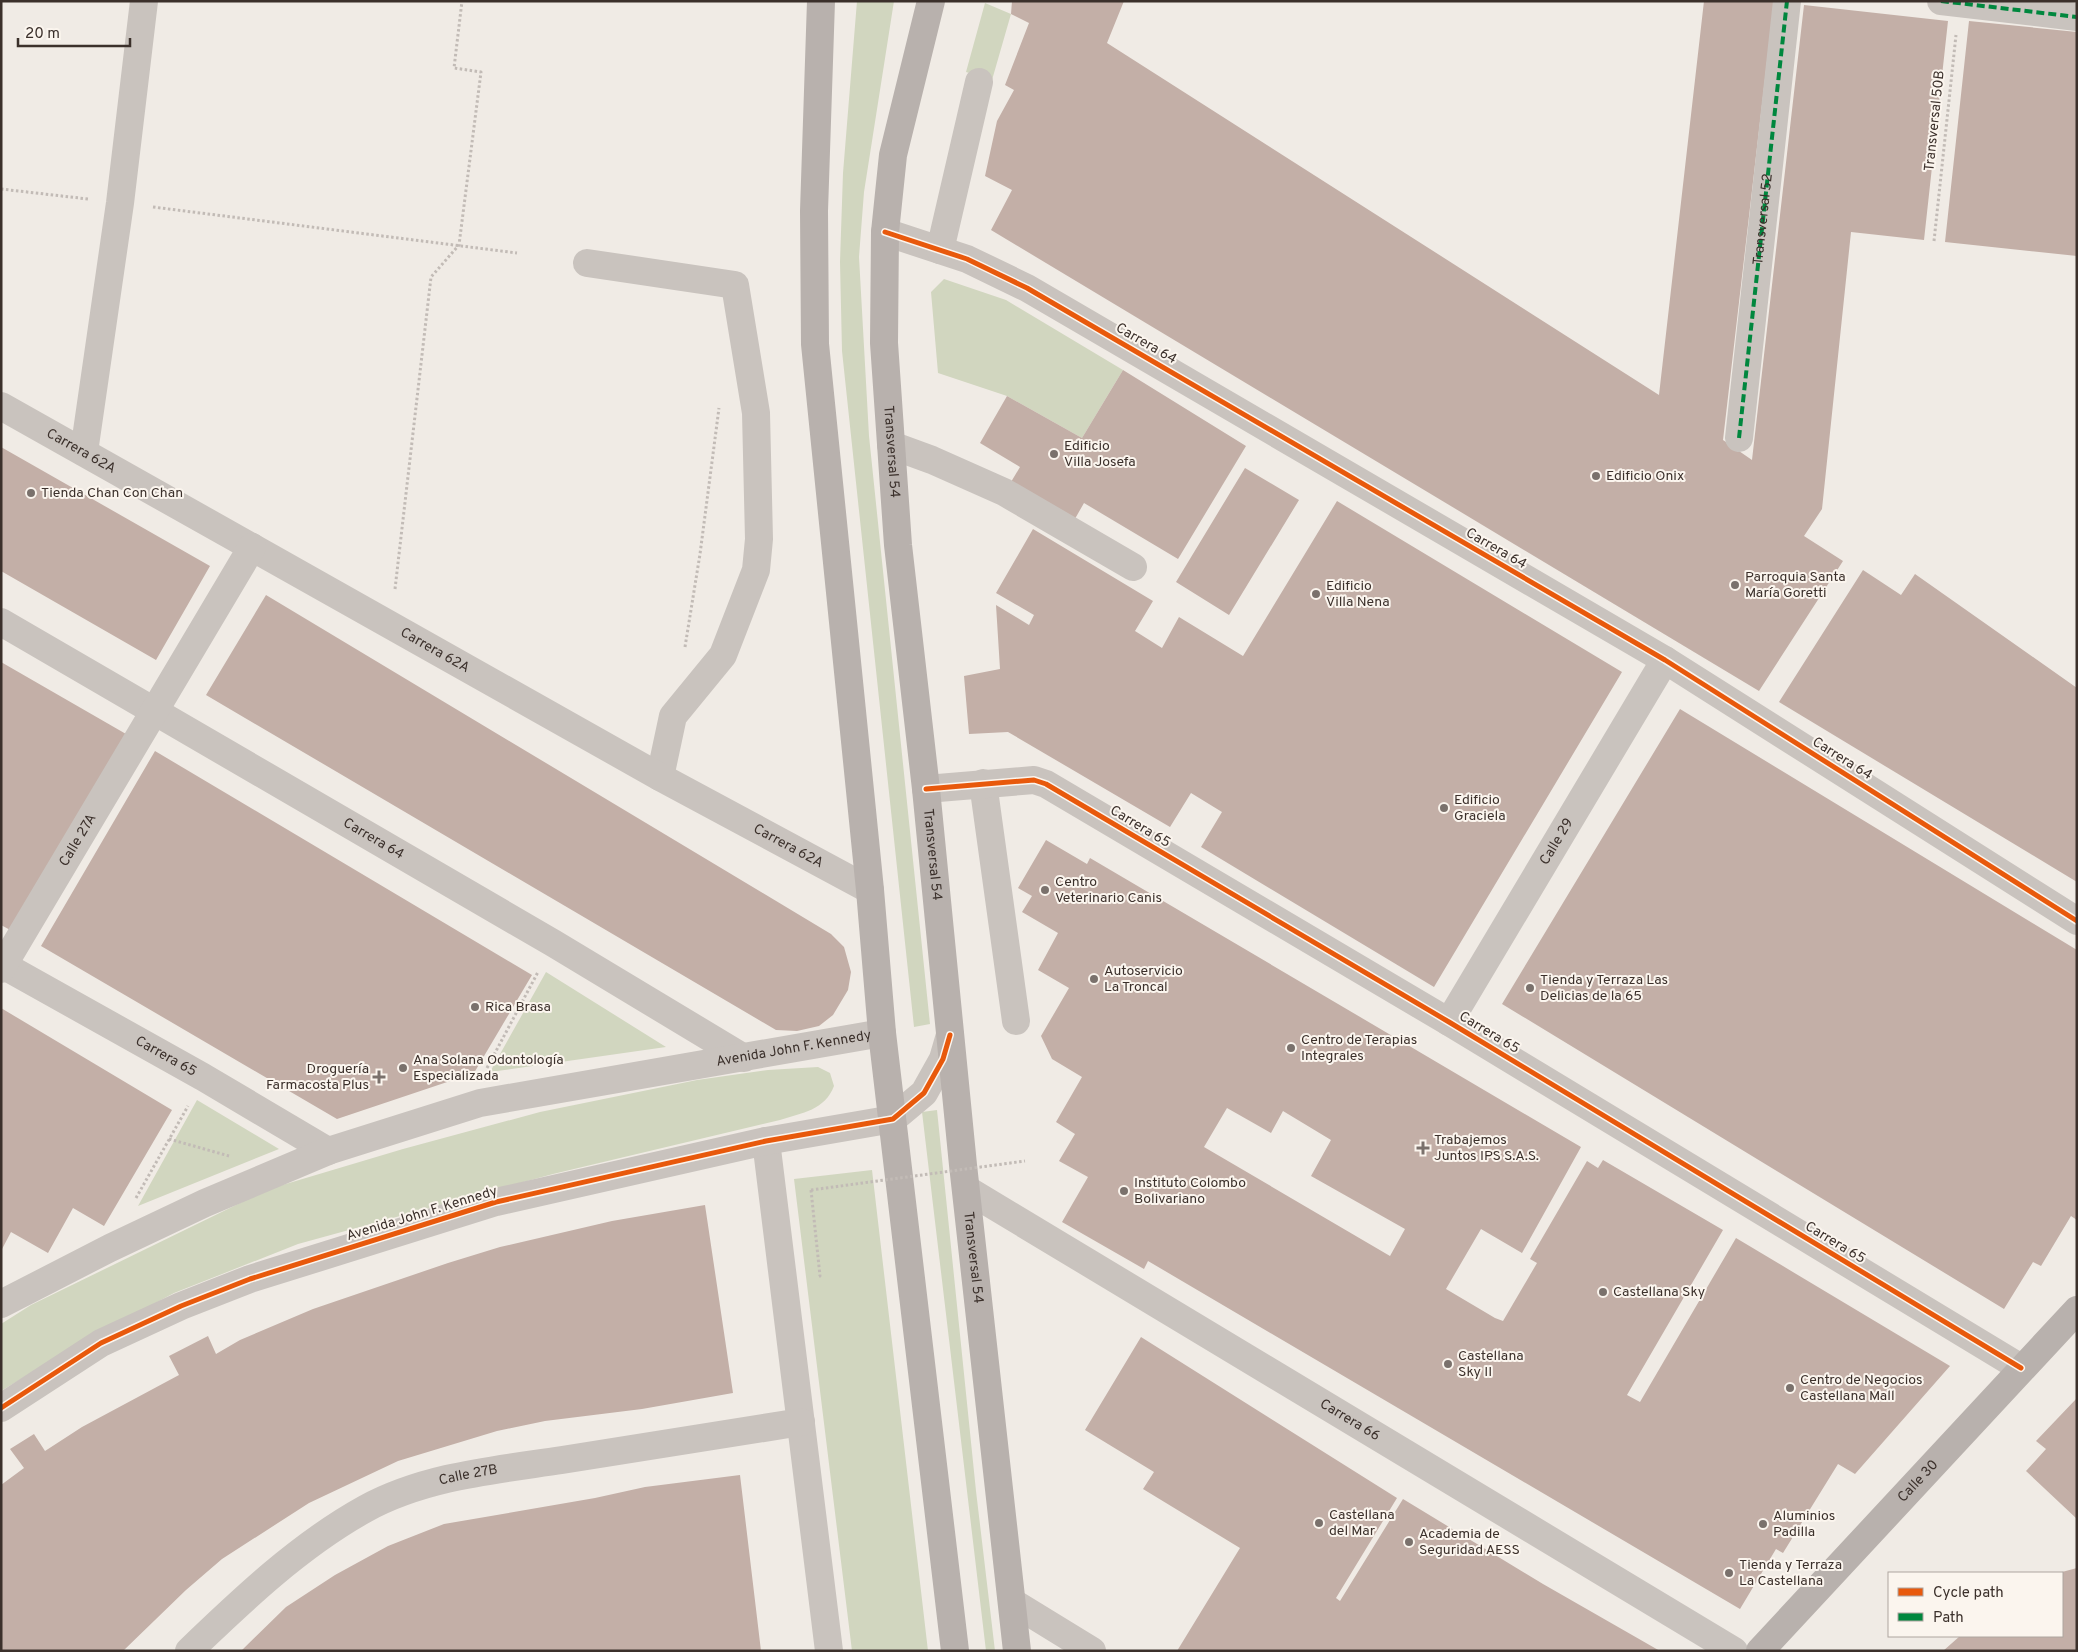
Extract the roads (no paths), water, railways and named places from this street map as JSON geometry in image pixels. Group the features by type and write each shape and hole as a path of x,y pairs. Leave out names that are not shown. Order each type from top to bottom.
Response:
{"main road":[{"path":"821,1 816,149 815,344 870,890 882,1033 955,1651"},
{"path":"816,149 834,1"},
{"path":"893,155 913,1"},
{"name":"Transversal 54","path":"931,1 893,155 885,232 884,344 898,545 926,790 966,1189 1017,1651"},
{"name":"Calle 30","path":"1760,1651 2021,1368 2077,1310"}],"street":[{"path":"84,452 120,203 144,1"},
{"name":"Transversal 52","path":"1739,438 1788,1"},
{"path":"1950,3 2077,17"},
{"path":"940,250 979,82"},
{"name":"Carrera 64","path":"885,232 984,266 1027,288 1665,660 2077,921"},
{"path":"587,264 735,285 756,413 759,538 756,570 723,655 673,716 660,777"},
{"name":"Carrera 62A","path":"1,406 660,777 870,890"},
{"path":"891,446 932,460 1004,492 1132,567"},
{"name":"Calle 27A","path":"2,966 156,712 252,548"},
{"name":"Carrera 64","path":"1,622 553,943 744,1058"},
{"name":"Calle 29","path":"1449,1022 1665,660"},
{"name":"Carrera 65","path":"926,790 983,783 1034,780 1046,784 1449,1022 2021,1368"},
{"path":"983,783 1016,1021"},
{"name":"Carrera 65","path":"2,966 203,1077 328,1151"},
{"name":"Avenida John F. Kennedy","path":"1,1304 196,1207 328,1151 480,1103 882,1033"},
{"name":"Avenida John F. Kennedy","path":"1,1408 101,1343 181,1306 250,1279 496,1202 766,1140 893,1118 924,1093 943,1058 950,1035"},
{"path":"766,1140 828,1651"},
{"name":"Carrera 66","path":"966,1189 1734,1651"},
{"name":"Calle 27B","path":"189,1651 228,1614 330,1530 367,1508 404,1492 462,1476 801,1422"},
{"path":"1012,1602 1092,1651"}],"place":[{"name":"Edificio Villa Josefa","path":"1054,454"},
{"name":"Edificio Onix","path":"1596,476"},
{"name":"Tienda Chan Con Chan","path":"31,493"},
{"name":"Parroquia Santa María Goretti","path":"1735,585"},
{"name":"Edificio Villa Nena","path":"1316,594"},
{"name":"Edificio Graciela","path":"1444,808"},
{"name":"Centro Veterinario Canis","path":"1045,890"},
{"name":"Autoservicio La Troncal","path":"1094,979"},
{"name":"Tienda y Terraza Las Delicias de la 65","path":"1530,988"},
{"name":"Rica Brasa","path":"475,1007"},
{"name":"Centro de Terapias Integrales","path":"1291,1048"},
{"name":"Ana Solana Odontología Especializada","path":"403,1068"},
{"name":"Droguería Farmacosta Plus","path":"379,1077"},
{"name":"Trabajemos Juntos IPS S.A.S.","path":"1423,1148"},
{"name":"Instituto Colombo Bolivariano","path":"1124,1191"},
{"name":"Castellana Sky","path":"1603,1292"},
{"name":"Castellana Sky II","path":"1448,1364"},
{"name":"Centro de Negocios Castellana Mall","path":"1790,1388"},
{"name":"Castellana del Mar","path":"1319,1523"},
{"name":"Aluminios Padilla","path":"1763,1524"},
{"name":"Academia de Seguridad AESS","path":"1409,1542"},
{"name":"Tienda y Terraza La Castellana","path":"1729,1573"}]}
